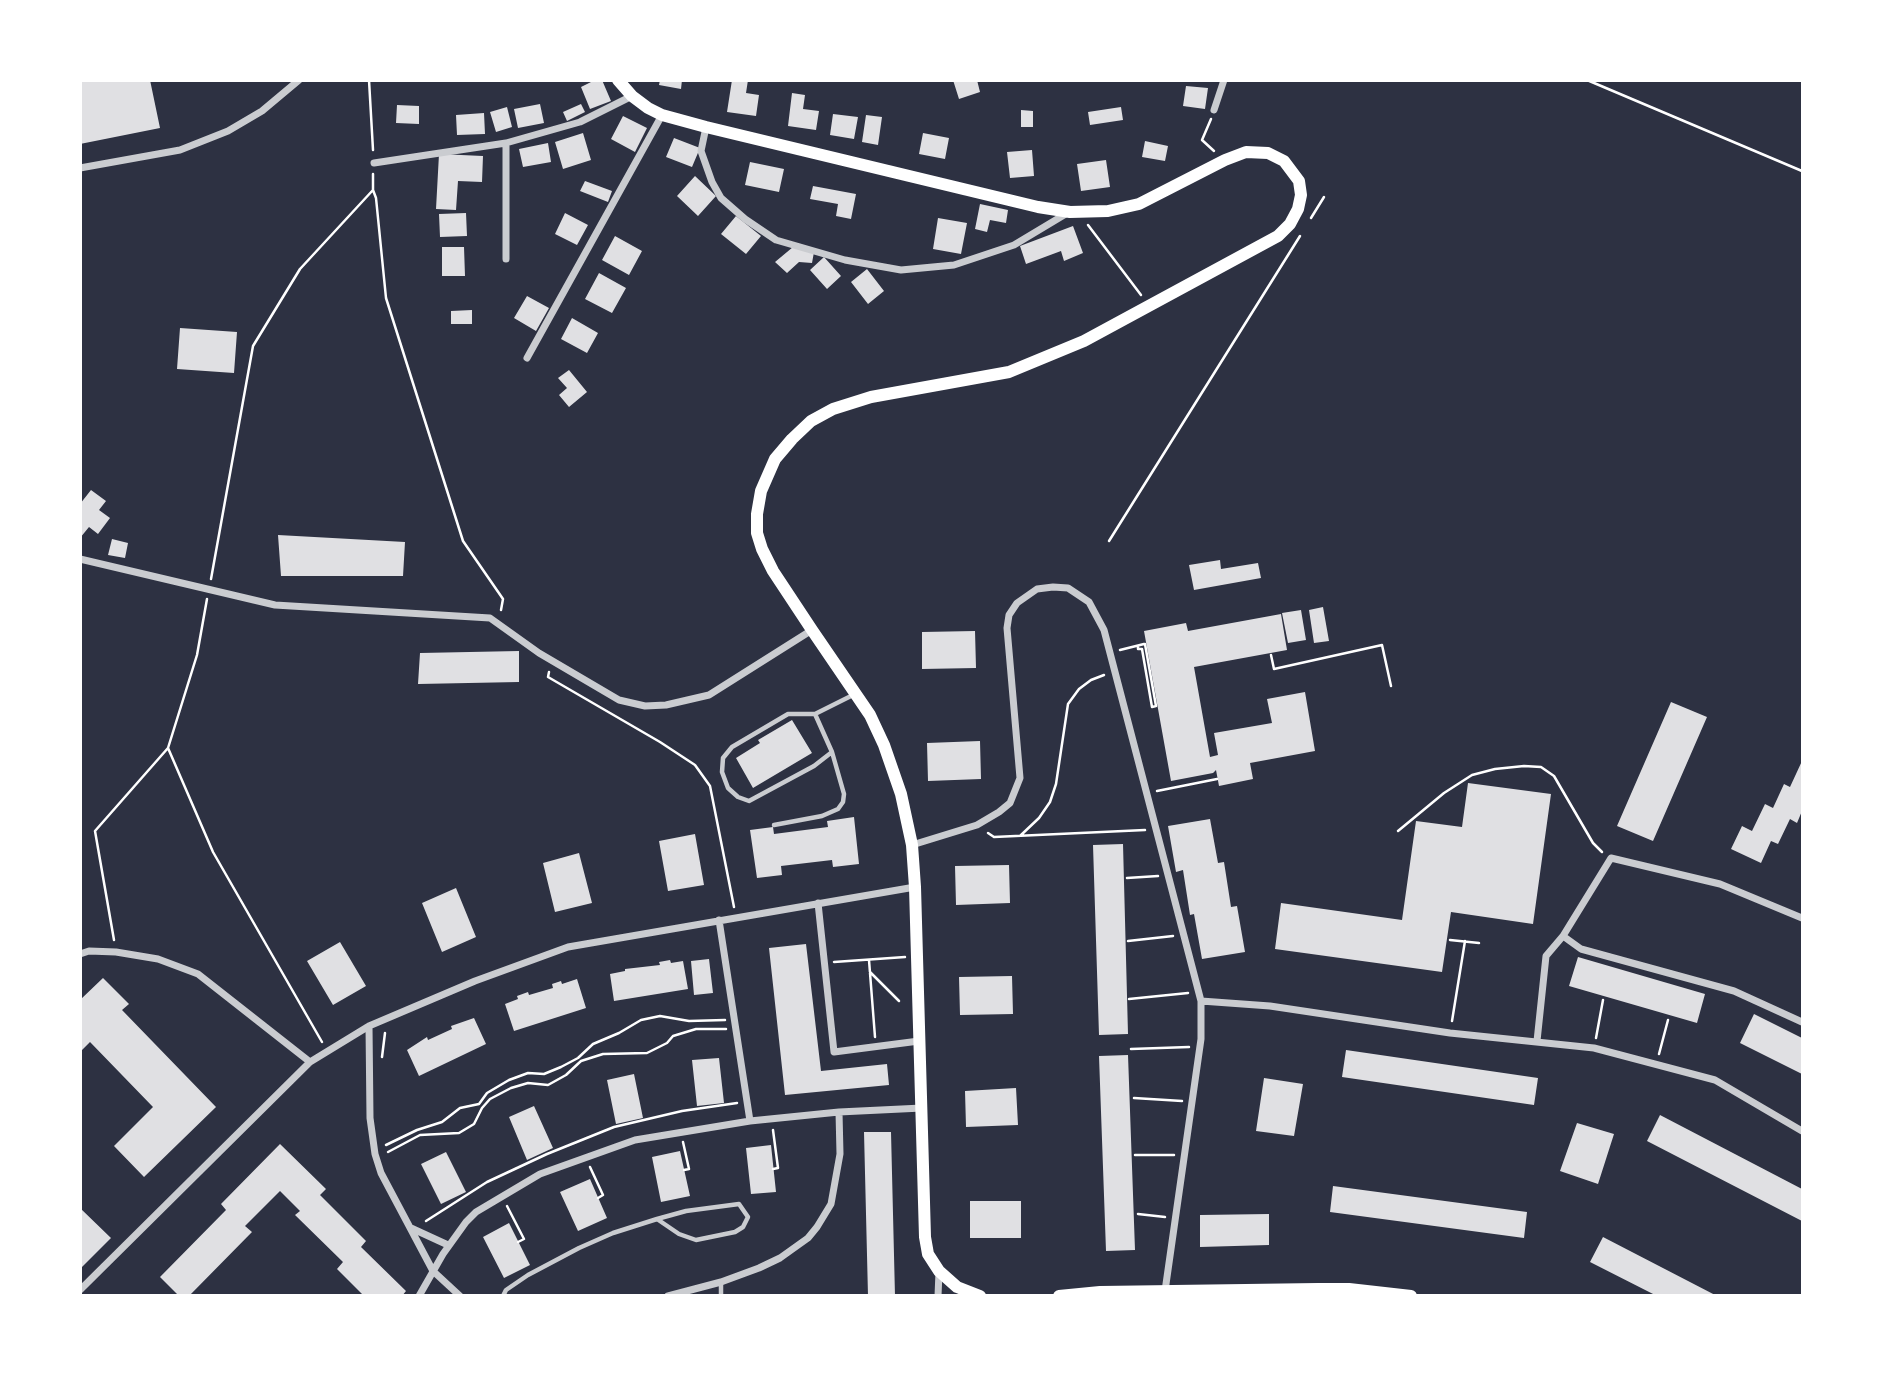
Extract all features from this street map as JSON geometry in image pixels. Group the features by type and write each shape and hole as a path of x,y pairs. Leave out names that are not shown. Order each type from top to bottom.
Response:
{"main road":[{"path":"618,80 632,96 662,115 1038,206 1074,212 1123,209 1139,204 1246,152 1268,153 1284,161 1299,181 1301,195 1298,209 1290,224 1278,236 1084,341 1009,372 871,397 833,409 811,421 792,439 775,459 761,491 757,533 773,571 857,693 884,745 901,794 912,845 915,887 925,1237 928,1254 939,1271 957,1287 980,1296"},
{"path":"1059,1296 1165,1291 1349,1289 1411,1296"}],"street":[{"path":"80,168 180,150 228,131 262,111 299,80"},
{"path":"1214,110 1224,80"},
{"path":"374,163 506,143 580,122 632,96"},
{"path":"527,358 662,115"},
{"path":"706,127 701,151 721,198 744,219 776,240 845,260 901,270 954,265 1013,245 1074,212"},
{"path":"506,143 506,259"},
{"path":"80,559 275,605 490,618 551,660 619,700 646,706 666,705 709,695 812,630"},
{"path":"912,845 977,825 1010,803 1020,778 1007,628 1009,615 1017,603 1037,589 1068,588 1089,602 1099,616 1201,1001 1200,1047 1165,1291"},
{"path":"1536,1041 1546,956 1563,936 1611,858 1720,884 1802,918"},
{"path":"80,1290 310,1062 369,1026 475,981 568,947 915,887"},
{"path":"818,903 834,1052 919,1041"},
{"path":"719,920 750,1121"},
{"path":"1563,936 1581,949 1734,991 1802,1022"},
{"path":"80,954 89,951 116,952 158,959 198,974 310,1062"},
{"path":"1201,1001 1270,1006 1450,1033 1594,1048 1715,1080 1802,1131"},
{"path":"369,1026 370,1118 375,1154 381,1173 433,1272 460,1296"},
{"path":"419,1296 448,1245 476,1212 540,1174 635,1140 750,1121 839,1112 922,1108"},
{"path":"668,1296 722,1282 780,1258 808,1238 831,1204 836,1184 840,1154 839,1112"},
{"path":"410,1228 448,1245"},
{"path":"938,1296 939,1271"}],"lane":[{"path":"832,752 798,775 749,801 738,797 727,788 722,772 723,758 732,747 749,736 788,714 815,714 857,693"},
{"path":"775,825 822,816 838,809 843,802 844,794 832,752 815,714"},
{"path":"503,1296 506,1290 528,1275 613,1233 657,1219 686,1211 739,1204 748,1217 743,1227 735,1232 696,1240 679,1234 657,1219"},
{"path":"721,1296 722,1282"}],"path":[{"path":"369,80 373,190 386,298 463,541 503,599 498,624"},
{"path":"1587,80 1802,171"},
{"path":"1214,110 1202,140 1225,160"},
{"path":"116,952 95,831 168,748 197,654 253,346 300,269 373,190"},
{"path":"1310,220 1324,197"},
{"path":"1074,212 1149,306"},
{"path":"1109,541 1303,232"},
{"path":"1110,653 1145,644 1156,706 1152,707 1142,649 1138,649 1138,646"},
{"path":"1271,655 1274,669 1382,645 1391,686"},
{"path":"551,660 548,677 695,765 710,786 736,917"},
{"path":"1020,836 1039,818 1050,802 1056,784 1068,704 1091,680 1115,671"},
{"path":"168,748 213,852 327,1051"},
{"path":"1398,831 1444,793 1472,775 1505,768 1542,767 1554,776 1593,843 1611,858"},
{"path":"1147,792 1217,779"},
{"path":"977,825 994,837 1156,830"},
{"path":"1127,878 1168,876"},
{"path":"1128,941 1184,935"},
{"path":"1450,940 1479,943"},
{"path":"1454,1007 1465,941"},
{"path":"824,963 917,956"},
{"path":"869,960 876,1047"},
{"path":"870,972 899,1001"},
{"path":"1129,999 1199,992"},
{"path":"1594,1048 1603,1000"},
{"path":"382,1065 385,1032 393,1016"},
{"path":"386,1145 442,1122 460,1108 479,1104 487,1093 509,1080 528,1073 544,1074 561,1068 578,1058 593,1044 641,1020 660,1016 735,1024"},
{"path":"1656,1064 1668,1020"},
{"path":"388,1152 420,1135 459,1133 474,1124 490,1099 528,1083 548,1085 566,1075 581,1061 621,1052 636,1055 647,1053 667,1043 673,1036 735,1024"},
{"path":"1131,1049 1200,1047"},
{"path":"1135,1098 1192,1101"},
{"path":"425,1222 486,1182 614,1127 682,1111 747,1101"},
{"path":"772,1127 778,1168 773,1169"},
{"path":"384,1135 389,1159"},
{"path":"683,1139 689,1169 684,1170"},
{"path":"1135,1155 1184,1155"},
{"path":"589,1164 603,1195 598,1198"},
{"path":"505,1203 523,1239 519,1242"},
{"path":"1138,1214 1175,1219"}],"building":[{"path":"80,80 150,80 160,128 80,144"},
{"path":"595,80 602,80 611,101 590,109 581,87"},
{"path":"660,80 682,80 681,89 659,85"},
{"path":"732,80 748,80 746,93 759,95 756,116 727,112"},
{"path":"953,80 977,80 980,92 959,99"},
{"path":"1186,86 1208,88 1205,109 1183,106"},
{"path":"792,93 805,95 803,109 819,111 816,130 788,126"},
{"path":"540,104 544,123 518,128 514,109"},
{"path":"581,104 585,112 567,121 563,112"},
{"path":"397,105 419,106 419,124 396,123"},
{"path":"507,107 512,127 496,132 490,112"},
{"path":"1121,107 1123,120 1090,125 1088,112"},
{"path":"1021,110 1033,111 1033,127 1021,127"},
{"path":"484,113 485,134 457,135 456,115"},
{"path":"833,114 858,117 854,139 830,135"},
{"path":"866,115 882,117 878,145 862,142"},
{"path":"623,116 647,128 635,152 611,139"},
{"path":"583,133 591,160 563,169 555,142"},
{"path":"923,133 949,138 945,159 919,154"},
{"path":"674,138 700,148 692,167 666,157"},
{"path":"1145,141 1168,146 1165,161 1142,157"},
{"path":"548,143 551,162 523,167 519,149"},
{"path":"1032,150 1034,176 1010,178 1007,152"},
{"path":"439,154 483,156 482,182 458,181 456,210 436,209"},
{"path":"1106,160 1110,187 1081,191 1077,164"},
{"path":"750,162 784,169 779,192 745,185"},
{"path":"695,176 716,196 698,216 677,196"},
{"path":"585,181 612,191 608,202 580,191"},
{"path":"813,186 856,194 851,219 836,216 838,204 810,199"},
{"path":"980,204 1008,210 1006,223 990,220 987,232 975,229"},
{"path":"466,213 467,236 440,237 439,214"},
{"path":"565,213 588,225 577,245 555,234"},
{"path":"736,216 761,236 746,254 721,234"},
{"path":"938,218 967,223 961,254 933,249"},
{"path":"1073,226 1083,253 1064,261 1061,251 1026,264 1020,246"},
{"path":"615,236 642,251 629,275 602,260"},
{"path":"442,247 464,247 465,276 442,276"},
{"path":"793,247 814,252 812,263 799,262 787,273 775,262"},
{"path":"824,257 841,276 827,289 810,270"},
{"path":"867,269 884,291 868,304 851,282"},
{"path":"599,273 626,288 612,313 585,299"},
{"path":"527,296 549,308 536,331 514,318"},
{"path":"472,310 472,324 451,324 451,311"},
{"path":"572,318 598,333 587,353 561,339"},
{"path":"180,328 237,332 234,373 177,369"},
{"path":"569,370 587,392 569,407 559,395 567,388 558,378"},
{"path":"91,490 106,501 99,510 110,518 98,534 89,527 80,538 80,504"},
{"path":"278,535 405,542 403,576 281,576"},
{"path":"112,539 128,543 125,558 108,555"},
{"path":"1220,560 1221,569 1258,563 1261,578 1194,590 1189,565"},
{"path":"1323,607 1329,641 1314,643 1309,610"},
{"path":"1301,610 1306,640 1288,643 1282,613"},
{"path":"1281,614 1287,650 1194,667 1210,757 1218,755 1214,733 1272,723 1267,699 1305,692 1315,751 1250,763 1253,779 1219,786 1216,770 1213,773 1171,781 1144,631 1186,623 1188,631"},
{"path":"975,631 976,668 922,669 922,632"},
{"path":"519,651 519,682 418,684 420,653"},
{"path":"1671,702 1707,717 1653,841 1617,826"},
{"path":"792,720 812,753 753,788 736,758 760,743 758,740"},
{"path":"980,741 981,779 928,781 927,743"},
{"path":"1802,761 1802,811 1797,823 1790,819 1778,844 1771,841 1761,863 1731,849 1742,826 1752,831 1765,804 1773,808 1784,784 1790,787"},
{"path":"1468,783 1551,794 1533,924 1451,912 1442,972 1275,949 1281,903 1402,920 1416,821 1462,827"},
{"path":"854,817 859,864 833,867 832,860 781,866 782,875 757,878 750,830 773,827 774,834 828,827 827,821"},
{"path":"1210,819 1218,863 1224,862 1231,907 1237,906 1245,952 1202,959 1194,914 1190,915 1183,870 1176,872 1168,826"},
{"path":"695,834 704,885 668,891 659,841"},
{"path":"1123,844 1128,1034 1099,1035 1093,845"},
{"path":"579,853 592,903 555,912 543,863"},
{"path":"1009,865 1010,903 956,905 955,866"},
{"path":"456,888 476,937 442,952 422,903"},
{"path":"340,942 366,986 333,1005 307,961"},
{"path":"806,944 821,1071 887,1064 889,1085 785,1095 769,948"},
{"path":"1578,957 1705,994 1697,1023 1569,986"},
{"path":"709,959 713,993 694,995 691,961"},
{"path":"670,960 671,963 683,961 688,989 614,1001 610,974 625,969 660,965 659,962"},
{"path":"1012,976 1013,1014 960,1015 959,977"},
{"path":"103,978 129,1004 122,1010 216,1107 144,1177 114,1146 153,1107 90,1042 80,1052 80,1000"},
{"path":"577,979 586,1008 514,1031 505,1004 528,992 529,995 553,988 552,984 561,981 562,984"},
{"path":"1754,1014 1802,1038 1802,1074 1740,1043"},
{"path":"474,1018 486,1044 419,1076 407,1050 427,1037 428,1040 452,1029 451,1026"},
{"path":"1346,1050 1538,1078 1534,1105 1342,1077"},
{"path":"1128,1055 1135,1250 1106,1251 1099,1056"},
{"path":"719,1058 724,1103 697,1106 692,1060"},
{"path":"634,1074 643,1118 616,1124 607,1080"},
{"path":"1264,1078 1303,1084 1294,1136 1256,1131"},
{"path":"1016,1088 1018,1125 966,1127 965,1091"},
{"path":"534,1106 553,1148 527,1160 509,1117"},
{"path":"1660,1115 1802,1189 1802,1221 1647,1141"},
{"path":"1577,1123 1614,1134 1598,1184 1560,1171"},
{"path":"864,1132 891,1132 895,1296 868,1296"},
{"path":"280,1144 326,1189 320,1195 366,1241 361,1247 406,1291 402,1296 364,1296 337,1269 343,1262 295,1215 300,1211 280,1191 245,1226 252,1232 189,1296 179,1296 160,1277 226,1210 221,1204"},
{"path":"771,1145 776,1192 751,1194 746,1148"},
{"path":"680,1151 690,1196 661,1202 652,1157"},
{"path":"446,1152 466,1192 441,1204 421,1164"},
{"path":"590,1179 607,1218 578,1231 560,1192"},
{"path":"1333,1186 1527,1212 1524,1238 1330,1212"},
{"path":"970,1201 1021,1201 1021,1238 970,1238"},
{"path":"80,1208 111,1238 80,1269"},
{"path":"1269,1214 1269,1245 1200,1247 1200,1215"},
{"path":"509,1223 530,1265 504,1278 483,1237"},
{"path":"1603,1237 1717,1296 1657,1296 1590,1262"}]}
